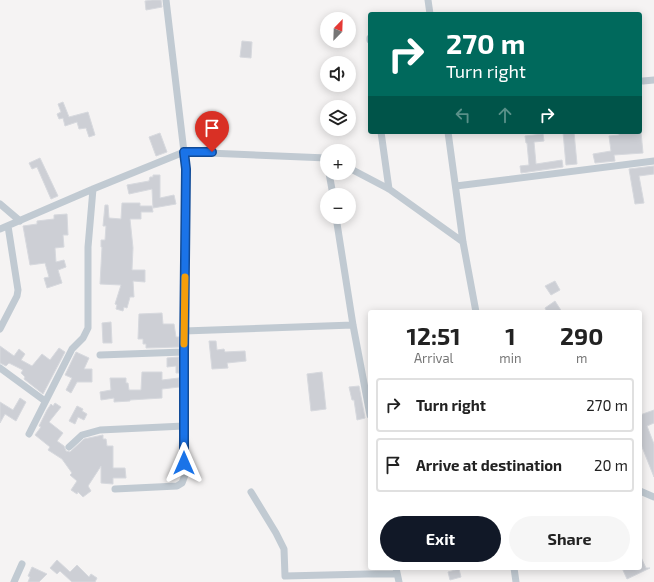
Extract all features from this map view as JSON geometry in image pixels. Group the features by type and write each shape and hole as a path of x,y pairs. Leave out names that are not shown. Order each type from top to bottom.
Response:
{"street":[{"path":"115,489 177,486 182,483 185,475 184,331 186,169 166,0"},
{"path":"428,0 430,12"},
{"path":"643,81 654,80"},
{"path":"381,134 388,189"},
{"path":"448,134 463,242 476,310"},
{"path":"0,230 93,189 184,152 320,158"},
{"path":"456,186 654,161"},
{"path":"356,172 388,189 463,242"},
{"path":"29,434 72,349 88,328 88,247 93,189"},
{"path":"0,204 20,221"},
{"path":"337,224 368,404"},
{"path":"0,329 17,296 18,290 8,226"},
{"path":"184,331 354,325"},
{"path":"100,355 184,352"},
{"path":"0,368 45,401"},
{"path":"69,447 82,435 100,430 184,426"},
{"path":"251,492 284,549 285,576 367,574 397,575"},
{"path":"642,492 654,497"},
{"path":"14,582 22,564"},
{"path":"514,570 516,582"}],"building":[{"path":"161,0 162,7 146,10 145,1"},
{"path":"242,41 252,42 251,58 240,57"},
{"path":"63,102 69,117 88,112 95,135 89,137 86,128 79,129 77,122 65,126 63,118 59,119 57,114 61,112 58,104"},
{"path":"160,133 167,152 156,156 149,137"},
{"path":"543,134 544,141 534,142 536,164 562,160 563,167 521,173 520,166 529,165 525,136"},
{"path":"563,134 574,134 577,164 566,165"},
{"path":"641,134 643,153 614,155 615,161 595,163 593,154 611,151 609,136"},
{"path":"40,158 58,196 51,199 37,167 32,169 29,163"},
{"path":"654,166 654,174 639,176 644,203 635,204 629,169"},
{"path":"153,175 160,175 160,198 174,195 176,204 153,208 152,189 129,194 127,185 149,181 150,177 153,177"},
{"path":"122,203 140,203 140,206 152,206 153,212 141,212 141,219 130,219 133,248 132,270 145,270 145,282 133,281 134,297 130,297 127,308 124,307 123,311 116,309 117,305 115,304 121,285 100,284 101,240 105,240 106,226 103,226 105,205 108,205 109,218 121,219"},
{"path":"67,214 68,235 63,235 64,247 55,248 56,262 64,260 66,267 58,270 62,283 47,288 44,278 49,277 45,263 30,265 23,226 37,224 37,221 54,219 54,215"},
{"path":"555,281 560,290 551,295 545,286"},
{"path":"555,301 561,310 546,310 545,308"},
{"path":"162,313 163,324 174,324 176,337 179,337 179,347 146,348 146,344 143,344 143,339 138,339 139,314"},
{"path":"111,322 112,343 103,343 102,323"},
{"path":"209,341 216,341 217,350 224,349 225,352 245,351 246,361 227,363 228,368 212,369"},
{"path":"0,346 14,356 19,349 25,354 21,360 32,366 42,354 50,360 59,348 65,352 43,394 24,379 25,377 21,373 23,370 9,363 6,366 0,363"},
{"path":"76,352 89,358 84,369 92,369 92,382 77,382 71,393 66,390 72,378 65,375"},
{"path":"179,357 179,373 176,373 176,366 167,367 167,358"},
{"path":"142,372 162,372 162,380 179,378 179,387 162,389 162,398 114,402 114,398 101,400 100,392 111,390 110,378 126,378 126,383 128,383 129,390 141,390"},
{"path":"322,372 326,409 311,411 307,374"},
{"path":"359,386 365,418 357,420 354,400 352,400 349,387"},
{"path":"20,398 26,402 16,421 5,414 0,423 0,402 13,410"},
{"path":"55,403 61,407 49,422 63,433 57,441 64,446 66,451 70,452 84,439 103,435 103,439 106,439 107,446 113,446 113,468 125,468 126,478 113,478 113,484 101,483 101,466 88,486 91,491 83,497 78,492 77,494 71,490 77,481 70,475 72,473 62,459 48,450 50,447 35,435 41,427 39,426 47,410 51,404 53,406"},
{"path":"77,406 83,409 82,411 87,414 84,420 78,417 75,424 69,421"},
{"path":"654,410 654,423 647,426 654,444 654,477 642,447 642,414"},
{"path":"642,559 646,568 650,568 627,579 623,570 642,570"},
{"path":"57,560 70,572 77,565 89,577 91,574 97,578 95,582 72,582 60,571 57,574 50,568"},
{"path":"32,567 47,574 39,582 28,582 30,577 28,576"},
{"path":"459,570 461,577 450,580 448,572"}],"slow traffic":[{"path":"184,344 185,277"}],"route":[{"path":"184,463 186,169 184,152 212,152"}]}
